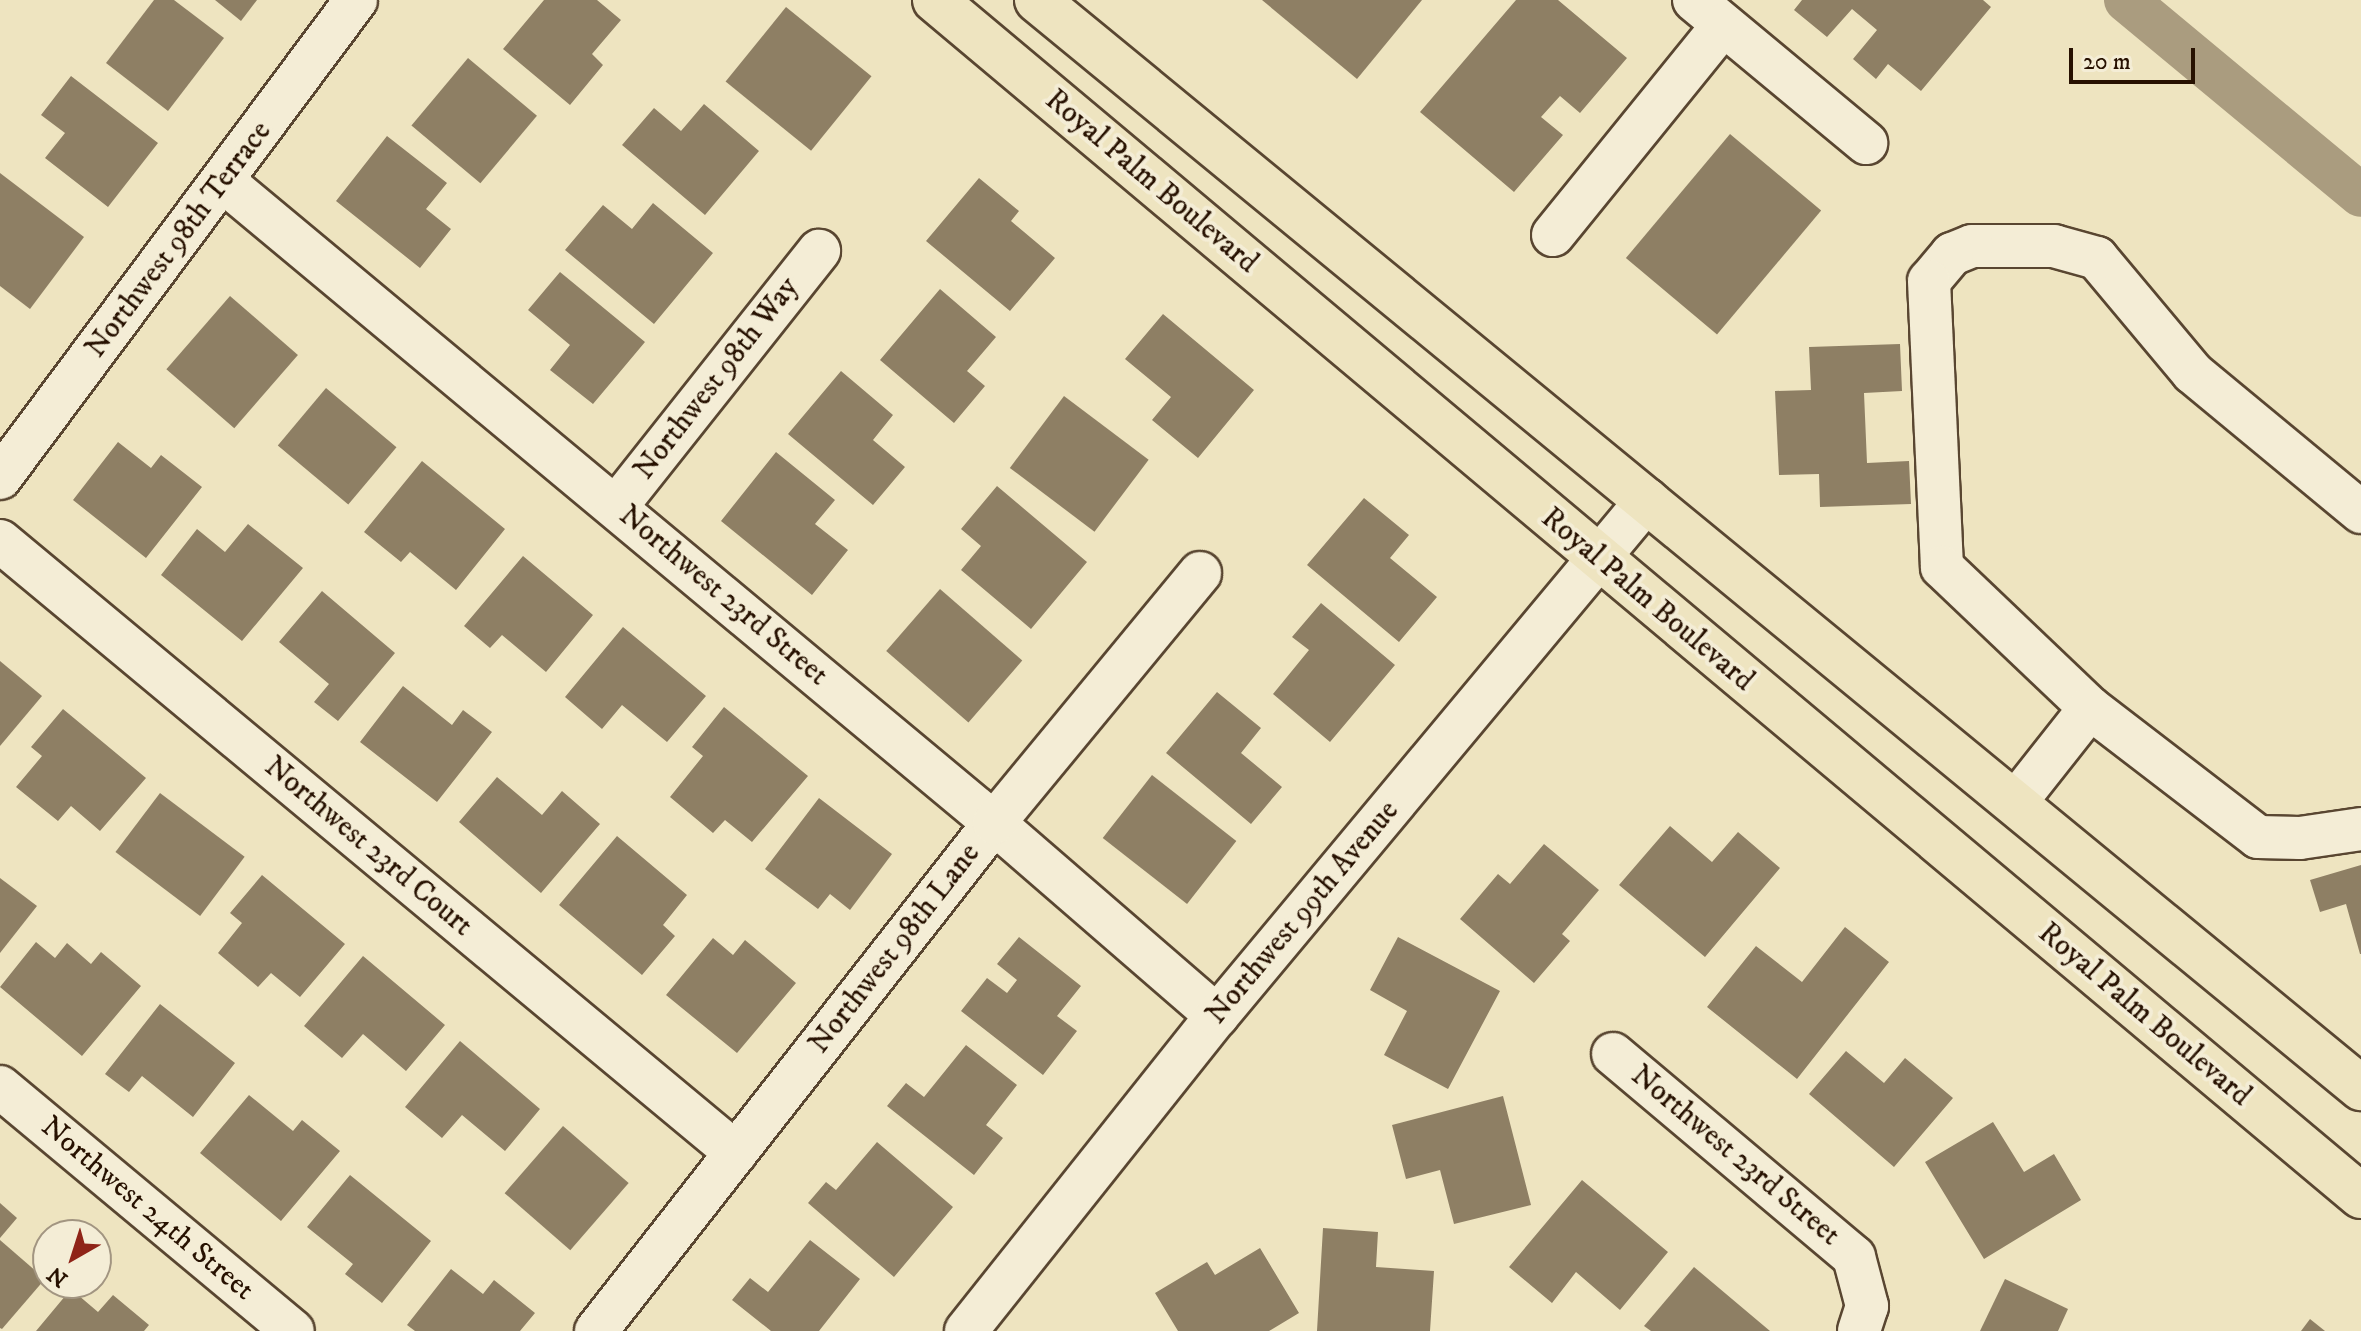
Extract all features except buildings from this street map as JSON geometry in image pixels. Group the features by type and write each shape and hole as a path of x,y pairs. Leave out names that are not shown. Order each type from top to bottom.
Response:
{"main road":[{"name":"Royal Palm Boulevard","path":"935,0 1597,559 2361,1196"},
{"path":"1037,0 2361,1088"}],"street":[{"name":"Northwest 98th Terrace","path":"0,478 224,182 356,0"},
{"path":"1553,235 1708,12 1866,143"},
{"name":"Northwest 23rd Street","path":"224,182 994,823 1217,1016"},
{"path":"2361,512 2193,373 2097,258 2054,246 1972,246 1952,254 1929,281 1942,567 2090,708 2258,837 2300,838 2361,829"},
{"name":"Northwest 98th Way","path":"616,507 819,251"},
{"name":"Northwest 99th Avenue","path":"966,1331 1217,1016 1647,500"},
{"name":"Northwest 23rd Court","path":"0,541 736,1153"},
{"name":"Northwest 98th Lane","path":"596,1331 994,823 1200,573"},
{"path":"2015,803 2090,708"},
{"name":"Northwest 23rd Street","path":"1613,1054 1854,1257 1863,1318"},
{"name":"Northwest 24th Street","path":"0,1087 293,1331"}],"waterway":[{"path":"2126,0 2361,195"}]}
